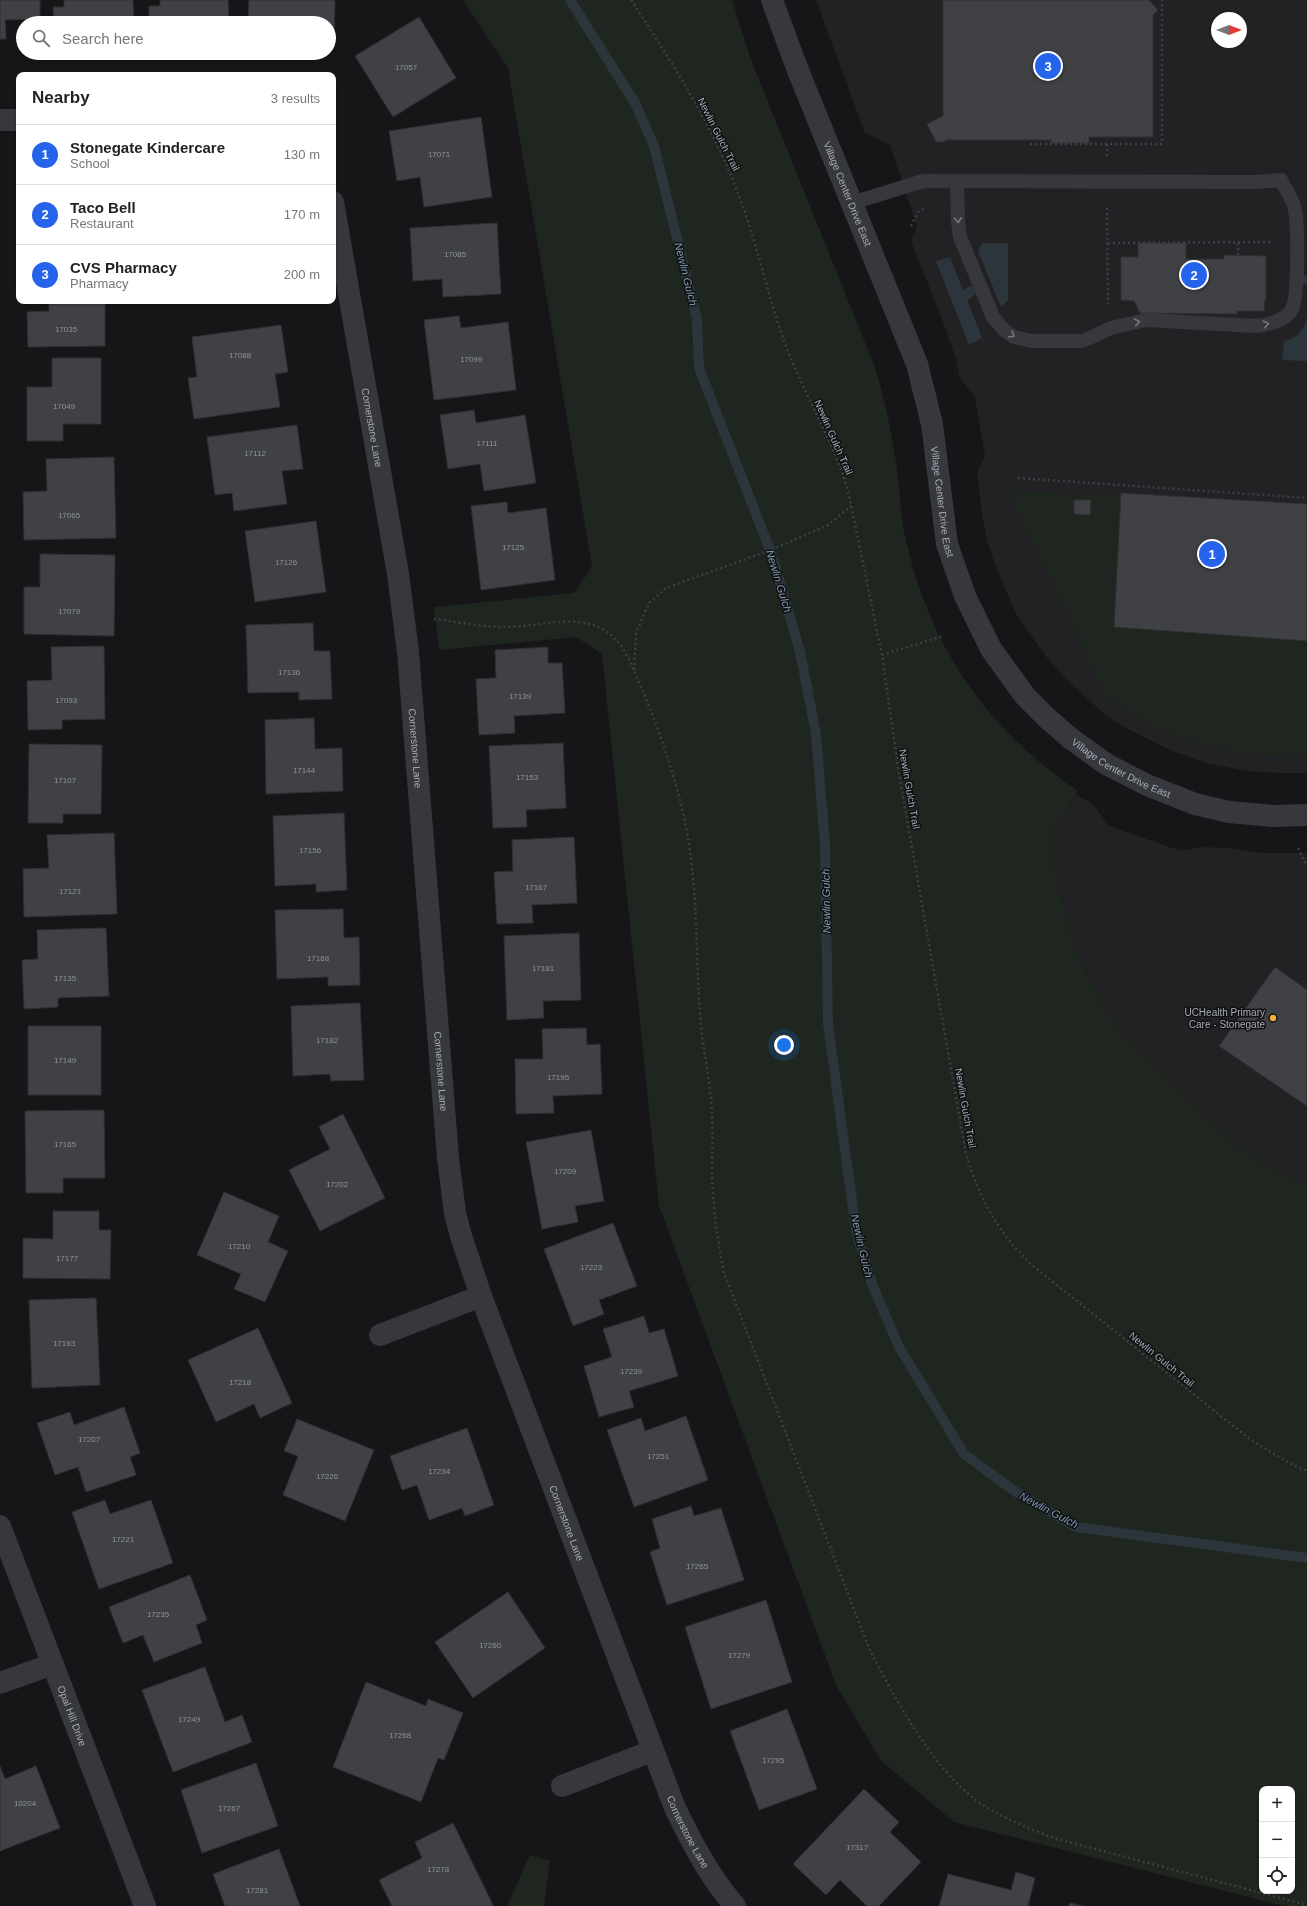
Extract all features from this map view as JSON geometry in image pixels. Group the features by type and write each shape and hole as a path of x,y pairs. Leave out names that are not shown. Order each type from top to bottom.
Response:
{"street":[{"name":"Village Center Drive East","path":"772,0 797,68 917,364 932,424 942,515 947,544 956,572 978,625 991,649 1025,696 1070,738 1106,764 1147,785 1196,804 1229,812 1273,816 1307,815"},
{"path":"0,120 16,120"},
{"name":"Cornerstone Lane","path":"336,219 397,567 408,652 448,1158 455,1213 481,1296 674,1808 705,1866 735,1906"},
{"path":"380,1335 481,1296"},
{"name":"Opal Hill Drive","path":"0,1526 145,1906"},
{"path":"0,1684 52,1664"},
{"path":"562,1786 652,1751"}],"lane":[{"path":"852,203 923,180 1257,182 1281,180 1295,209 1296,282 1292,310 1282,319 1267,325 1255,326 1146,320 1111,328 1083,341 1032,341 1014,338 1004,330 993,317 960,238 958,222 958,181"}],"path":[{"name":"Newlin Gulch Trail","path":"631,0 661,45 689,93 725,161 740,197 784,340 811,403 834,450 843,474 882,655 899,774 966,1154 973,1175 992,1218 1017,1250 1033,1266 1250,1440 1283,1460 1307,1471"},
{"path":"1030,144 1162,144 1162,0"},
{"path":"1107,144 1107,159"},
{"path":"911,226 918,212 926,208 932,208"},
{"path":"1100,208 1108,208 1108,310"},
{"path":"1108,243 1274,242"},
{"path":"1238,243 1238,255"},
{"path":"1018,478 1307,498"},
{"path":"634,670 636,634 649,604 666,588 770,550 828,525 851,506"},
{"path":"403,616 504,627 578,622 593,625 605,630 616,639 634,670 663,744 684,820 692,863 697,925 701,1026 710,1085 712,1113 712,1172 717,1236 724,1272 742,1322 796,1456 855,1614 881,1672 928,1747 949,1774 972,1797 990,1808 1032,1829 1054,1838 1307,1905"},
{"path":"882,655 943,636"},
{"path":"1298,848 1307,866"}],"shaded area":[{"path":"463,0 732,0 751,60 875,367 883,394 896,463 904,531 914,572 928,610 944,646 964,679 988,710 1014,739 1044,766 1078,791 1053,834 1052,857 1067,919 1088,978 1127,1040 1194,1107 1243,1149 1298,1183 1307,1183 1307,1906 1284,1906 954,1822 881,1761 836,1685 659,1206 602,654 576,637 439,650 434,607 574,593 592,567 508,68"},
{"path":"816,0 1307,0 1307,773 1247,771 1206,763 1170,750 1124,727 1105,715 1065,678 1048,659 1017,616 996,567 987,540 982,514 977,472 985,456 975,397 960,378 956,359 941,316 911,241 917,226 890,145 865,133"},
{"path":"982,243 1008,243 1008,300 1001,307 978,251"},
{"path":"950,257 982,338 969,345 936,261"},
{"path":"1307,316 1307,361 1282,360 1284,341 1294,338 1300,333"},
{"path":"1007,490 1121,497 1114,627 1307,641 1307,755 1282,758 1239,753 1201,744 1155,728 1105,695"},
{"path":"1076,795 1093,804 1109,826 1181,851 1203,847 1227,848 1263,853 1307,853 1307,1183 1298,1183 1243,1149 1194,1107 1127,1040 1088,978 1067,919 1052,857 1053,834"},
{"path":"530,1855 550,1861 544,1906 507,1906"}],"building":[{"path":"0,0 40,0 40,16 16,16 16,20 5,20 6,39 0,39"},
{"path":"64,0 133,0 134,16 54,16 53,7 64,7"},
{"path":"160,0 228,0 229,16 149,16 149,6 160,6"},
{"path":"249,0 335,0 335,16 248,16"},
{"path":"943,0 1149,0 1158,10 1153,15 1153,137 1089,137 1089,143 1051,143 1051,140 945,140 945,142 936,142 927,124 943,116"},
{"path":"419,17 456,78 393,117 355,56"},
{"path":"481,117 492,197 424,207 420,177 397,181 389,131"},
{"path":"497,223 501,294 443,297 442,279 413,281 410,228"},
{"path":"1138,243 1186,243 1186,259 1224,259 1224,255 1266,256 1266,300 1264,311 1237,311 1237,314 1140,313 1134,301 1121,300 1121,257 1138,257"},
{"path":"49,304 105,304 105,346 28,347 27,312 49,311"},
{"path":"459,316 461,328 508,322 516,390 434,400 424,320"},
{"path":"281,325 288,372 275,374 280,407 194,419 188,378 197,377 192,337"},
{"path":"52,358 101,358 101,424 63,424 63,441 27,441 27,387 52,387"},
{"path":"474,410 476,423 525,415 536,483 484,491 480,464 448,469 440,415"},
{"path":"297,425 303,469 282,471 287,504 234,511 232,493 215,495 207,437"},
{"path":"114,457 116,538 24,540 23,492 47,491 46,459"},
{"path":"1121,493 1307,504 1307,641 1114,627"},
{"path":"1074,500 1091,500 1090,515 1074,514"},
{"path":"507,502 508,513 546,508 555,580 481,590 471,506"},
{"path":"316,521 326,592 255,602 245,531"},
{"path":"40,554 115,555 114,636 24,634 24,587 40,587"},
{"path":"313,623 314,651 330,651 332,699 299,700 299,692 248,693 246,625"},
{"path":"104,646 105,719 62,720 62,729 28,730 27,681 52,680 51,647"},
{"path":"548,647 548,663 562,663 565,713 514,716 515,733 479,735 476,679 496,678 495,650"},
{"path":"314,718 315,749 342,748 343,791 266,794 265,720"},
{"path":"563,743 566,808 526,810 527,827 493,828 489,746"},
{"path":"29,744 102,745 101,814 63,814 63,823 28,823"},
{"path":"344,813 347,890 316,892 316,884 275,886 273,816"},
{"path":"114,833 117,914 24,917 23,869 49,868 47,835"},
{"path":"574,837 577,903 532,905 533,923 497,924 494,872 513,871 512,840"},
{"path":"343,909 344,938 359,937 360,985 328,986 328,977 277,979 275,910"},
{"path":"106,928 109,996 58,998 58,1007 24,1009 22,960 38,959 37,930"},
{"path":"579,933 581,1000 543,1001 544,1018 507,1020 504,936"},
{"name":"UCHealth Primary Care - Stonegate","path":"1275,967 1307,990 1307,1106 1219,1046"},
{"path":"360,1003 364,1080 331,1081 330,1074 293,1076 291,1006"},
{"path":"28,1026 101,1026 101,1095 28,1095"},
{"path":"586,1028 587,1045 600,1044 602,1094 553,1096 554,1113 516,1114 515,1059 543,1059 542,1029"},
{"path":"104,1110 105,1178 63,1178 63,1193 26,1193 25,1111"},
{"path":"343,1114 385,1198 320,1231 289,1170 330,1149 319,1127"},
{"path":"591,1130 604,1201 575,1206 578,1222 542,1229 526,1142"},
{"path":"224,1192 279,1216 268,1242 288,1251 265,1302 234,1289 241,1274 197,1255"},
{"path":"53,1211 99,1211 99,1230 111,1230 110,1279 23,1278 23,1238 53,1239"},
{"path":"613,1223 637,1286 599,1300 604,1314 573,1326 544,1249"},
{"path":"96,1298 100,1385 32,1388 29,1300"},
{"path":"644,1316 649,1333 664,1329 678,1376 629,1391 634,1407 599,1417 584,1366 612,1357 603,1329"},
{"path":"258,1328 292,1403 260,1418 254,1404 216,1422 188,1360"},
{"path":"124,1407 140,1453 130,1457 136,1475 86,1492 78,1467 55,1475 37,1423 70,1412 74,1425"},
{"path":"686,1416 708,1480 634,1507 607,1430 641,1418 645,1431"},
{"path":"297,1419 374,1450 345,1521 283,1495 298,1456 284,1451"},
{"path":"467,1428 494,1505 465,1516 462,1508 429,1520 417,1485 402,1490 390,1456"},
{"path":"105,1500 110,1514 151,1500 173,1563 99,1589 72,1512"},
{"path":"691,1506 694,1516 721,1508 744,1580 667,1605 650,1552 660,1548 652,1519"},
{"path":"190,1575 207,1620 196,1625 202,1643 154,1662 143,1635 123,1643 109,1607"},
{"path":"508,1592 545,1648 473,1698 435,1642"},
{"path":"766,1600 792,1682 711,1709 685,1627"},
{"path":"205,1667 225,1722 242,1715 252,1742 173,1772 142,1690"},
{"path":"366,1682 426,1706 428,1699 463,1713 444,1760 438,1758 421,1802 333,1767"},
{"path":"787,1709 817,1789 759,1810 730,1731"},
{"path":"256,1763 278,1826 202,1853 181,1790"},
{"path":"0,1766 5,1779 36,1766 60,1828 0,1851"},
{"path":"864,1789 899,1822 890,1832 921,1862 879,1906 867,1906 840,1880 826,1895 793,1864"},
{"path":"453,1823 493,1905 392,1906 379,1880 422,1858 415,1842"},
{"path":"279,1849 300,1906 225,1906 213,1874"},
{"path":"1016,1872 1035,1878 1028,1906 939,1906 948,1874 1011,1890"},
{"path":"1070,1903 1083,1906 1069,1906"}],"waterway":[{"name":"Newlin Gulch","path":"570,0 635,103 654,146 697,319 699,368 772,555 800,652 816,734 825,844 828,1024 856,1231 872,1284 899,1347 964,1454 1016,1492 1076,1527 1307,1558"},
{"path":"963,306 961,300 971,291"}],"place":[{"name":"CVS Pharmacy","path":"1048,66"},
{"name":"Taco Bell","path":"1194,275"},
{"name":"Stonegate Kindercare","path":"1212,554"},
{"name":"UCHealth Primary Care - Stonegate","path":"1273,1018"}]}
